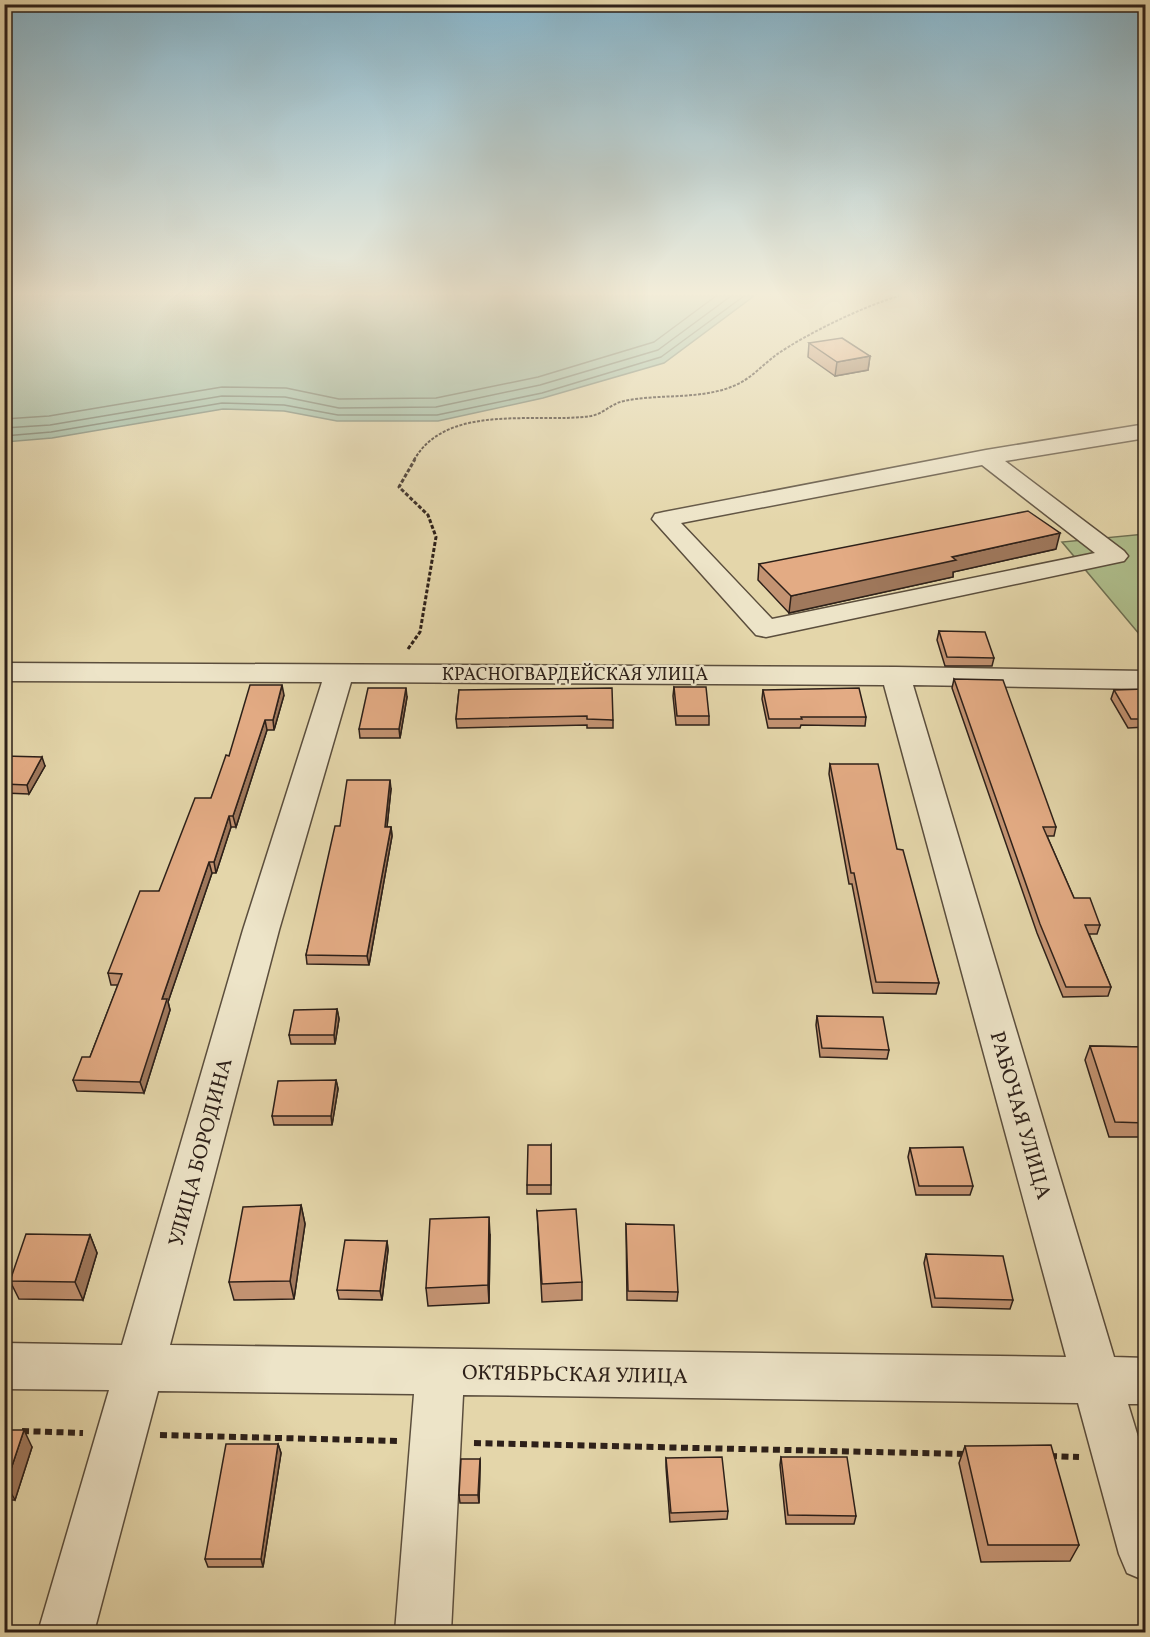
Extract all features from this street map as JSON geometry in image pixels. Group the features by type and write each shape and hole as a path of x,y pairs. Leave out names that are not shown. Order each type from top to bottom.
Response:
{"street":[{"path":"986,457 1115,556 766,629 664,519 986,457 1146,430"},
{"name":"КРАСНОГВАРДЕЙСКАЯ УЛИЦА","path":"4,672 896,676 1146,680"},
{"name":"УЛИЦА БОРОДИНА","path":"66,1632 261,930 339,673"},
{"name":"РАБОЧАЯ УЛИЦА","path":"896,676 1146,1554"},
{"name":"ОКТЯБРЬСКАЯ УЛИЦА","path":"4,1366 139,1370 1146,1382"},
{"path":"423,1632 440,1373"}],"path":[{"path":"390,674 420,632 436,537 429,515 399,487 422,448 442,434 490,418 593,416 622,402 700,394 740,383 754,372"},
{"path":"16,1431 974,1455"},
{"path":"1046,1456 1118,1458"}],"shaded area":[{"path":"1145,534 1145,641 1062,542"}],"water":[{"path":"5,372 632,372 543,398 438,421 337,421 284,411 223,409 52,438 5,442"}],"building":[{"path":"1028,511 1060,533 952,557 956,560 791,596 759,564"},
{"path":"939,631 985,632 994,658 947,657"},
{"path":"954,679 1003,680 1056,827 1043,827 1074,898 1090,898 1100,925 1085,925 1111,987 1066,987 1040,924"},
{"path":"250,685 282,685 273,720 265,720 233,816 229,816 214,862 209,862 162,999 167,999 140,1082 73,1080 82,1057 90,1057 122,974 108,973 140,891 159,891 195,798 211,798 226,755 229,756"},
{"path":"674,687 706,687 709,716 677,716"},
{"path":"368,688 406,688 399,729 359,729"},
{"path":"612,688 613,720 587,719 587,716 456,719 459,690"},
{"path":"859,688 866,717 769,719 763,690"},
{"path":"1145,689 1146,719 1131,719 1114,690"},
{"path":"4,756 42,757 27,785 4,784"},
{"path":"830,764 878,764 897,849 903,850 939,983 876,982 854,873 851,873"},
{"path":"347,780 390,780 385,827 391,827 367,956 306,955 335,826 340,826"},
{"path":"337,1009 334,1035 289,1035 294,1010"},
{"path":"817,1016 883,1017 889,1050 822,1048"},
{"path":"1090,1046 1146,1047 1146,1123 1115,1122"},
{"path":"336,1080 331,1116 272,1116 278,1081"},
{"path":"528,1145 551,1145 551,1185 527,1185"},
{"path":"963,1147 973,1186 919,1186 910,1148"},
{"path":"301,1205 290,1281 229,1282 243,1207"},
{"path":"576,1209 582,1282 542,1284 537,1211"},
{"path":"489,1217 488,1285 426,1288 430,1219"},
{"path":"626,1224 674,1225 678,1292 628,1291"},
{"path":"26,1234 90,1235 75,1282 10,1281"},
{"path":"345,1240 387,1241 380,1291 337,1290"},
{"path":"926,1254 1003,1256 1013,1300 935,1298"},
{"path":"4,1430 24,1430 6,1484 4,1484"},
{"path":"226,1444 278,1444 261,1559 205,1559"},
{"path":"1051,1445 1079,1545 988,1545 965,1446"},
{"path":"722,1457 728,1511 671,1513 666,1458"},
{"path":"781,1457 847,1457 856,1516 788,1515"},
{"path":"461,1459 480,1459 478,1495 459,1495"}]}
